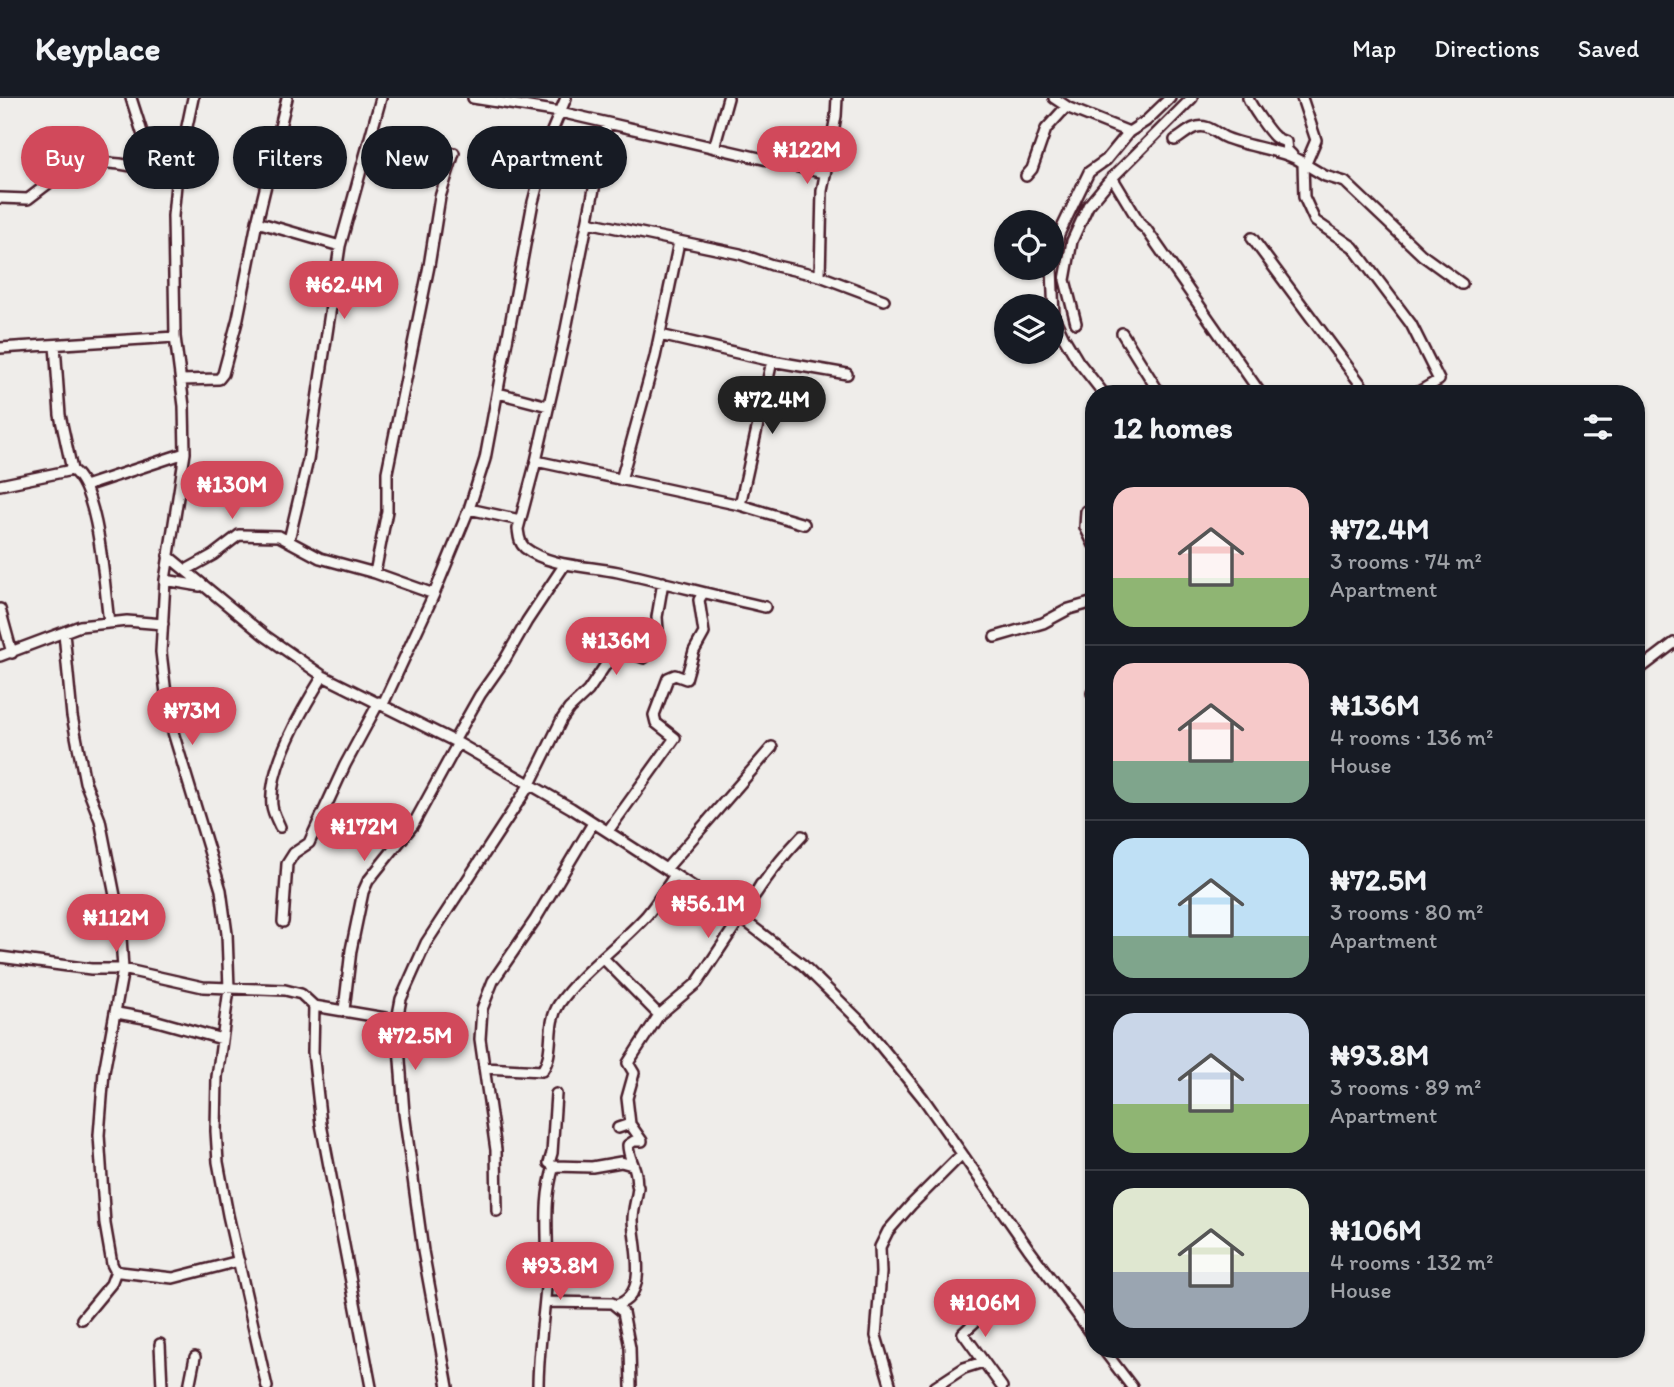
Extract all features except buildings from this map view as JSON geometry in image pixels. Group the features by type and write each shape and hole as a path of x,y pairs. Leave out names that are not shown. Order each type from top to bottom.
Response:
{"street":[{"path":"131,98 140,126"},
{"path":"187,126 193,98"},
{"path":"181,380 222,377 238,318 257,222 287,98"},
{"path":"289,540 312,441 340,246 381,98"},
{"path":"473,98 560,112 824,173"},
{"path":"284,922 287,864 294,853 304,848 312,837 345,765 381,703 433,594 468,509 485,459 533,202 545,153 566,98"},
{"path":"714,148 727,98"},
{"path":"820,276 824,173 837,98"},
{"path":"1054,98 1066,107 1129,132"},
{"path":"1097,385 1078,361 1057,324 1051,291 1052,268 1060,229 1089,172 1106,160 1129,132 1146,121 1170,98"},
{"path":"1076,323 1065,280 1072,241 1088,205 1112,177 1192,98"},
{"path":"1248,98 1253,109 1276,138 1286,142 1287,150 1292,155 1325,176 1345,182 1422,255 1462,284"},
{"path":"1302,98 1316,140 1307,161 1303,163"},
{"path":"1027,176 1046,129 1066,107"},
{"path":"607,124 563,344 520,520 519,537 525,548 565,564 613,571 765,607"},
{"path":"1175,140 1194,128 1210,127 1224,137 1266,151 1292,155"},
{"path":"375,573 387,511 387,472 429,266 440,197 454,153"},
{"path":"0,198 28,199 62,173 97,162 123,164"},
{"path":"1303,163 1304,197 1315,221 1353,247 1411,324 1439,380 1430,385"},
{"path":"1112,177 1141,225 1255,385"},
{"path":"176,189 173,216 175,337 181,380 185,453 165,580 162,675 178,754 221,890 227,934 229,989 215,1101 215,1131 218,1162 267,1387"},
{"path":"257,222 340,246"},
{"path":"588,222 740,254 772,265 820,276 884,300"},
{"path":"1252,238 1361,385"},
{"path":"621,480 660,335 679,242"},
{"path":"1122,333 1154,385"},
{"path":"660,335 772,361 847,374"},
{"path":"0,348 175,337"},
{"path":"55,345 60,415 72,470 79,475 85,486 98,533 110,622"},
{"path":"740,505 772,361"},
{"path":"498,393 548,406"},
{"path":"85,486 185,453"},
{"path":"536,461 740,505 804,523"},
{"path":"0,485 72,470"},
{"path":"468,509 520,520"},
{"path":"186,570 242,534 279,536 320,558 375,573 433,594"},
{"path":"168,556 264,635 323,676 456,742 530,784 741,917 803,965 837,997 889,1054 1085,1325"},
{"path":"344,1010 353,939 368,881 413,825 480,695 565,564"},
{"path":"165,580 202,586"},
{"path":"448,1387 409,1156 397,1020 408,979 426,943 530,784 562,719 588,691 618,648 644,658 658,631 657,617 663,582"},
{"path":"608,831 657,759 675,738 656,723 654,715 668,678 675,675 686,679 694,651 704,633 699,600 703,593"},
{"path":"995,637 1043,623 1069,608 1085,604"},
{"path":"0,609 12,653"},
{"path":"0,656 80,626 145,621 163,624"},
{"path":"64,633 72,716 85,782 100,820 120,922 123,970 104,1072 99,1135 104,1224 112,1264 116,1271"},
{"path":"1645,665 1674,643"},
{"path":"280,827 272,809 276,776 297,719 323,676"},
{"path":"666,869 772,747"},
{"path":"497,1211 496,1150 480,1019 486,995 593,823"},
{"path":"616,1305 625,1302 633,1294 638,1278 633,1205 638,1187 635,1183 637,1174 628,1155 628,1145 634,1140 642,1141 630,1124 627,1098 634,1073 628,1063 659,1016 697,983 761,884 802,836"},
{"path":"484,1068 542,1071 549,1057 551,1023 557,1007 586,973 648,914 675,875"},
{"path":"0,957 91,969 123,970 169,981 229,989 293,991 310,1000 314,1006 313,1052 321,1124 371,1387"},
{"path":"603,958 659,1016"},
{"path":"314,1006 397,1020"},
{"path":"117,1013 150,1018 222,1039"},
{"path":"556,1094 549,1163 554,1166 592,1167 621,1162 632,1165"},
{"path":"618,1128 630,1124"},
{"path":"891,1387 876,1336 881,1273 880,1247 888,1231 962,1154"},
{"path":"538,1387 547,1258 545,1220 554,1166"},
{"path":"116,1271 173,1278 239,1261"},
{"path":"82,1319 111,1284 116,1271"},
{"path":"1002,1387 963,1335 1004,1295"},
{"path":"545,1302 616,1305 623,1312 627,1331 631,1387"},
{"path":"160,1344 162,1387"},
{"path":"190,1387 195,1357"},
{"path":"1110,1358 1132,1387"},
{"path":"935,1387 964,1368 983,1362"}]}
